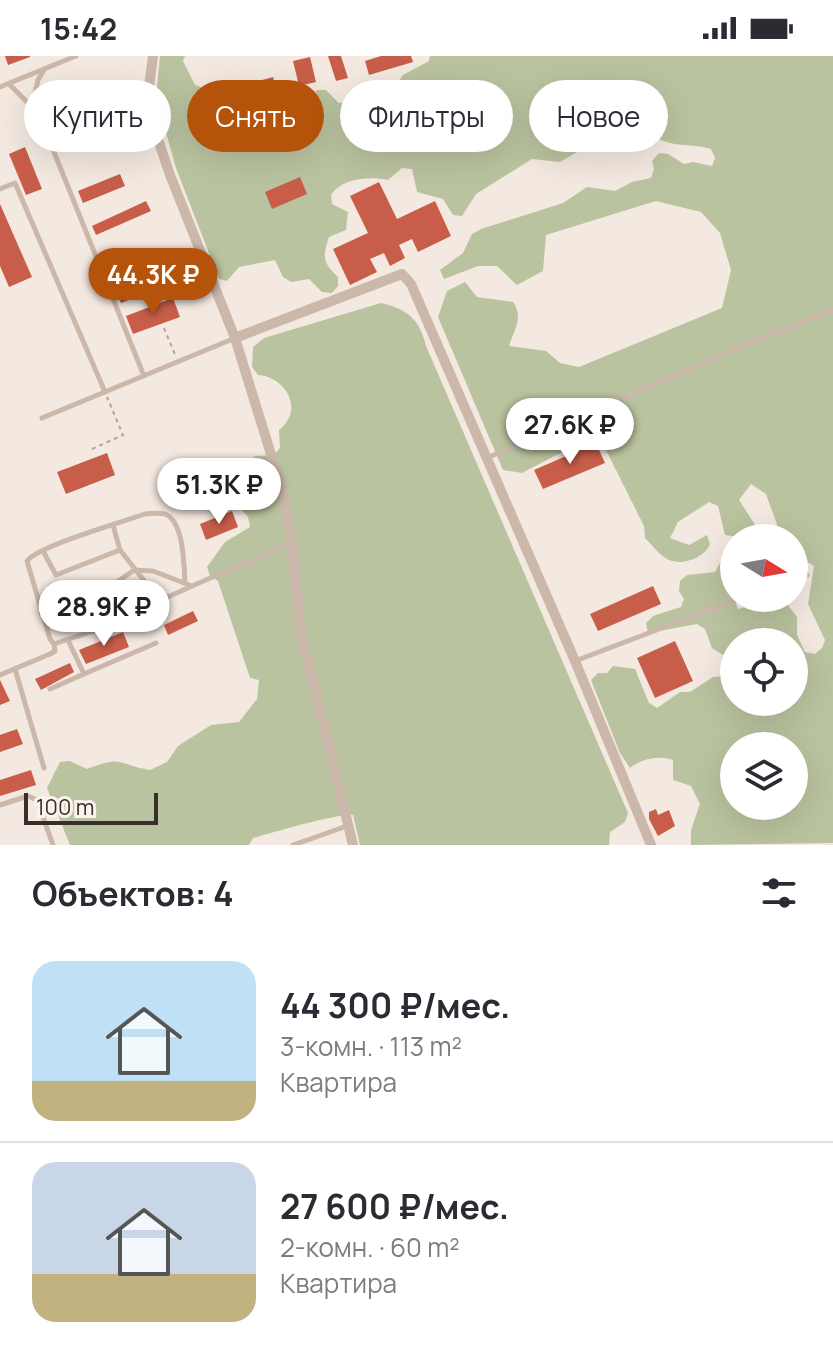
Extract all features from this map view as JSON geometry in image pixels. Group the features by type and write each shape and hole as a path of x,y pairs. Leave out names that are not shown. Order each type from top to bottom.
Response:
{"street":[{"path":"153,56 148,94 151,119 235,338 273,457 292,542 301,633 353,845"},
{"path":"235,338 402,274 411,284 575,661 651,845"}],"lane":[{"path":"0,87 76,56"},
{"path":"38,80 44,70"},
{"path":"9,84 24,99"},
{"path":"53,152 144,376"},
{"path":"0,189 15,183 105,392"},
{"path":"486,459 721,355 833,310"},
{"path":"42,418 235,338"},
{"path":"0,675 55,651 27,561 30,556 145,514 169,515 182,545 185,583"},
{"path":"113,525 120,550 157,602"},
{"path":"54,644 292,542"},
{"path":"43,551 56,575 120,550"},
{"path":"41,613 117,582 134,570 153,571 192,586"},
{"path":"575,661 720,606"},
{"path":"68,640 84,674"},
{"path":"50,689 156,643"},
{"path":"15,669 44,768"},
{"path":"0,805 28,796 37,800 53,845"},
{"path":"293,845 348,825"}],"path":[{"path":"164,328 178,362"},
{"path":"92,449 123,435 105,392"}],"green space":[{"path":"160,56 185,56 183,61 192,80 187,80 187,152 324,152 326,90 340,103 340,152 513,152 513,80 399,80 429,61 430,56 833,56 833,843 691,845 691,830 700,804 691,786 673,780 673,760 650,759 630,768 620,753 591,680 598,673 607,673 613,666 635,669 649,703 657,708 680,692 690,692 713,677 720,677 720,716 808,716 808,653 815,654 825,640 808,604 814,566 808,562 808,524 777,524 766,494 751,484 739,500 754,524 722,524 718,506 709,502 678,522 670,538 689,545 707,535 710,544 696,558 676,562 664,557 645,538 644,526 600,438 591,437 522,473 503,470 438,317 447,291 465,282 477,297 513,302 518,318 509,346 546,351 560,363 579,367 722,308 731,270 720,233 701,212 656,201 546,235 543,271 517,285 497,266 478,266 444,279 440,270 463,253 472,234 481,229 563,203 587,187 615,191 632,182 651,178 654,169 652,161 659,153 668,154 684,164 693,162 712,166 715,158 711,149 668,142 668,80 529,80 529,152 577,152 560,162 532,159 476,194 462,216 453,215 443,199 417,192 412,169 402,168 388,180 373,178 342,185 331,195 332,204 348,212 346,230 329,237 325,250 329,268 338,277 338,286 332,293 322,292 309,279 291,282 283,277 275,260 239,267 227,281 219,279 171,150 171,80 158,80"},
{"path":"381,303 406,312 420,329 628,813 625,822 610,832 609,845 360,845 353,815 346,815 253,838 249,845 70,845 47,788 60,762 70,761 87,769 119,762 150,770 167,762 178,746 211,725 239,722 257,699 259,680 250,678 218,581 210,576 207,567 225,542 250,527 248,517 242,510 241,491 234,490 216,498 208,492 208,485 218,473 241,469 255,456 274,455 280,448 279,430 291,413 289,396 277,382 258,375 252,367 253,347 264,338"},
{"path":"720,563 720,612 793,612 797,617 797,628 720,628 720,653 712,648 705,629 697,624 648,633 646,623 653,616 681,607 684,599 679,591 680,581 687,575 715,572"}],"building":[{"path":"5,56 30,56 30,57 8,65"},
{"path":"328,56 341,56 348,78 336,81"},
{"path":"381,56 411,56 413,62 369,75 365,61"},
{"path":"310,57 316,80 298,80 293,61"},
{"path":"24,147 42,189 26,195 9,154"},
{"path":"120,174 125,186 83,203 78,191"},
{"path":"300,177 307,194 272,209 265,192"},
{"path":"379,182 397,219 435,201 451,236 418,252 412,239 399,245 405,258 390,266 384,253 370,259 377,272 350,285 333,249 368,233 350,196"},
{"path":"146,201 151,211 96,235 92,226"},
{"path":"0,204 32,277 9,287 0,266"},
{"path":"163,261 171,283 121,303 112,281"},
{"path":"173,298 180,317 133,334 126,316"},
{"path":"596,443 605,463 543,489 534,470"},
{"path":"107,453 115,475 66,494 57,472"},
{"path":"232,511 238,527 206,540 200,524"},
{"path":"653,586 661,604 598,631 590,614"},
{"path":"193,611 198,621 168,635 164,625"},
{"path":"123,632 129,647 86,664 79,650"},
{"path":"675,641 693,681 655,698 637,658"},
{"path":"70,663 74,672 41,690 35,679"},
{"path":"0,680 10,701 0,705"},
{"path":"17,729 23,744 0,752 0,735"},
{"path":"31,770 36,785 0,796 0,780"},
{"path":"656,809 658,815 669,810 675,826 658,836 649,819 649,812"}]}
